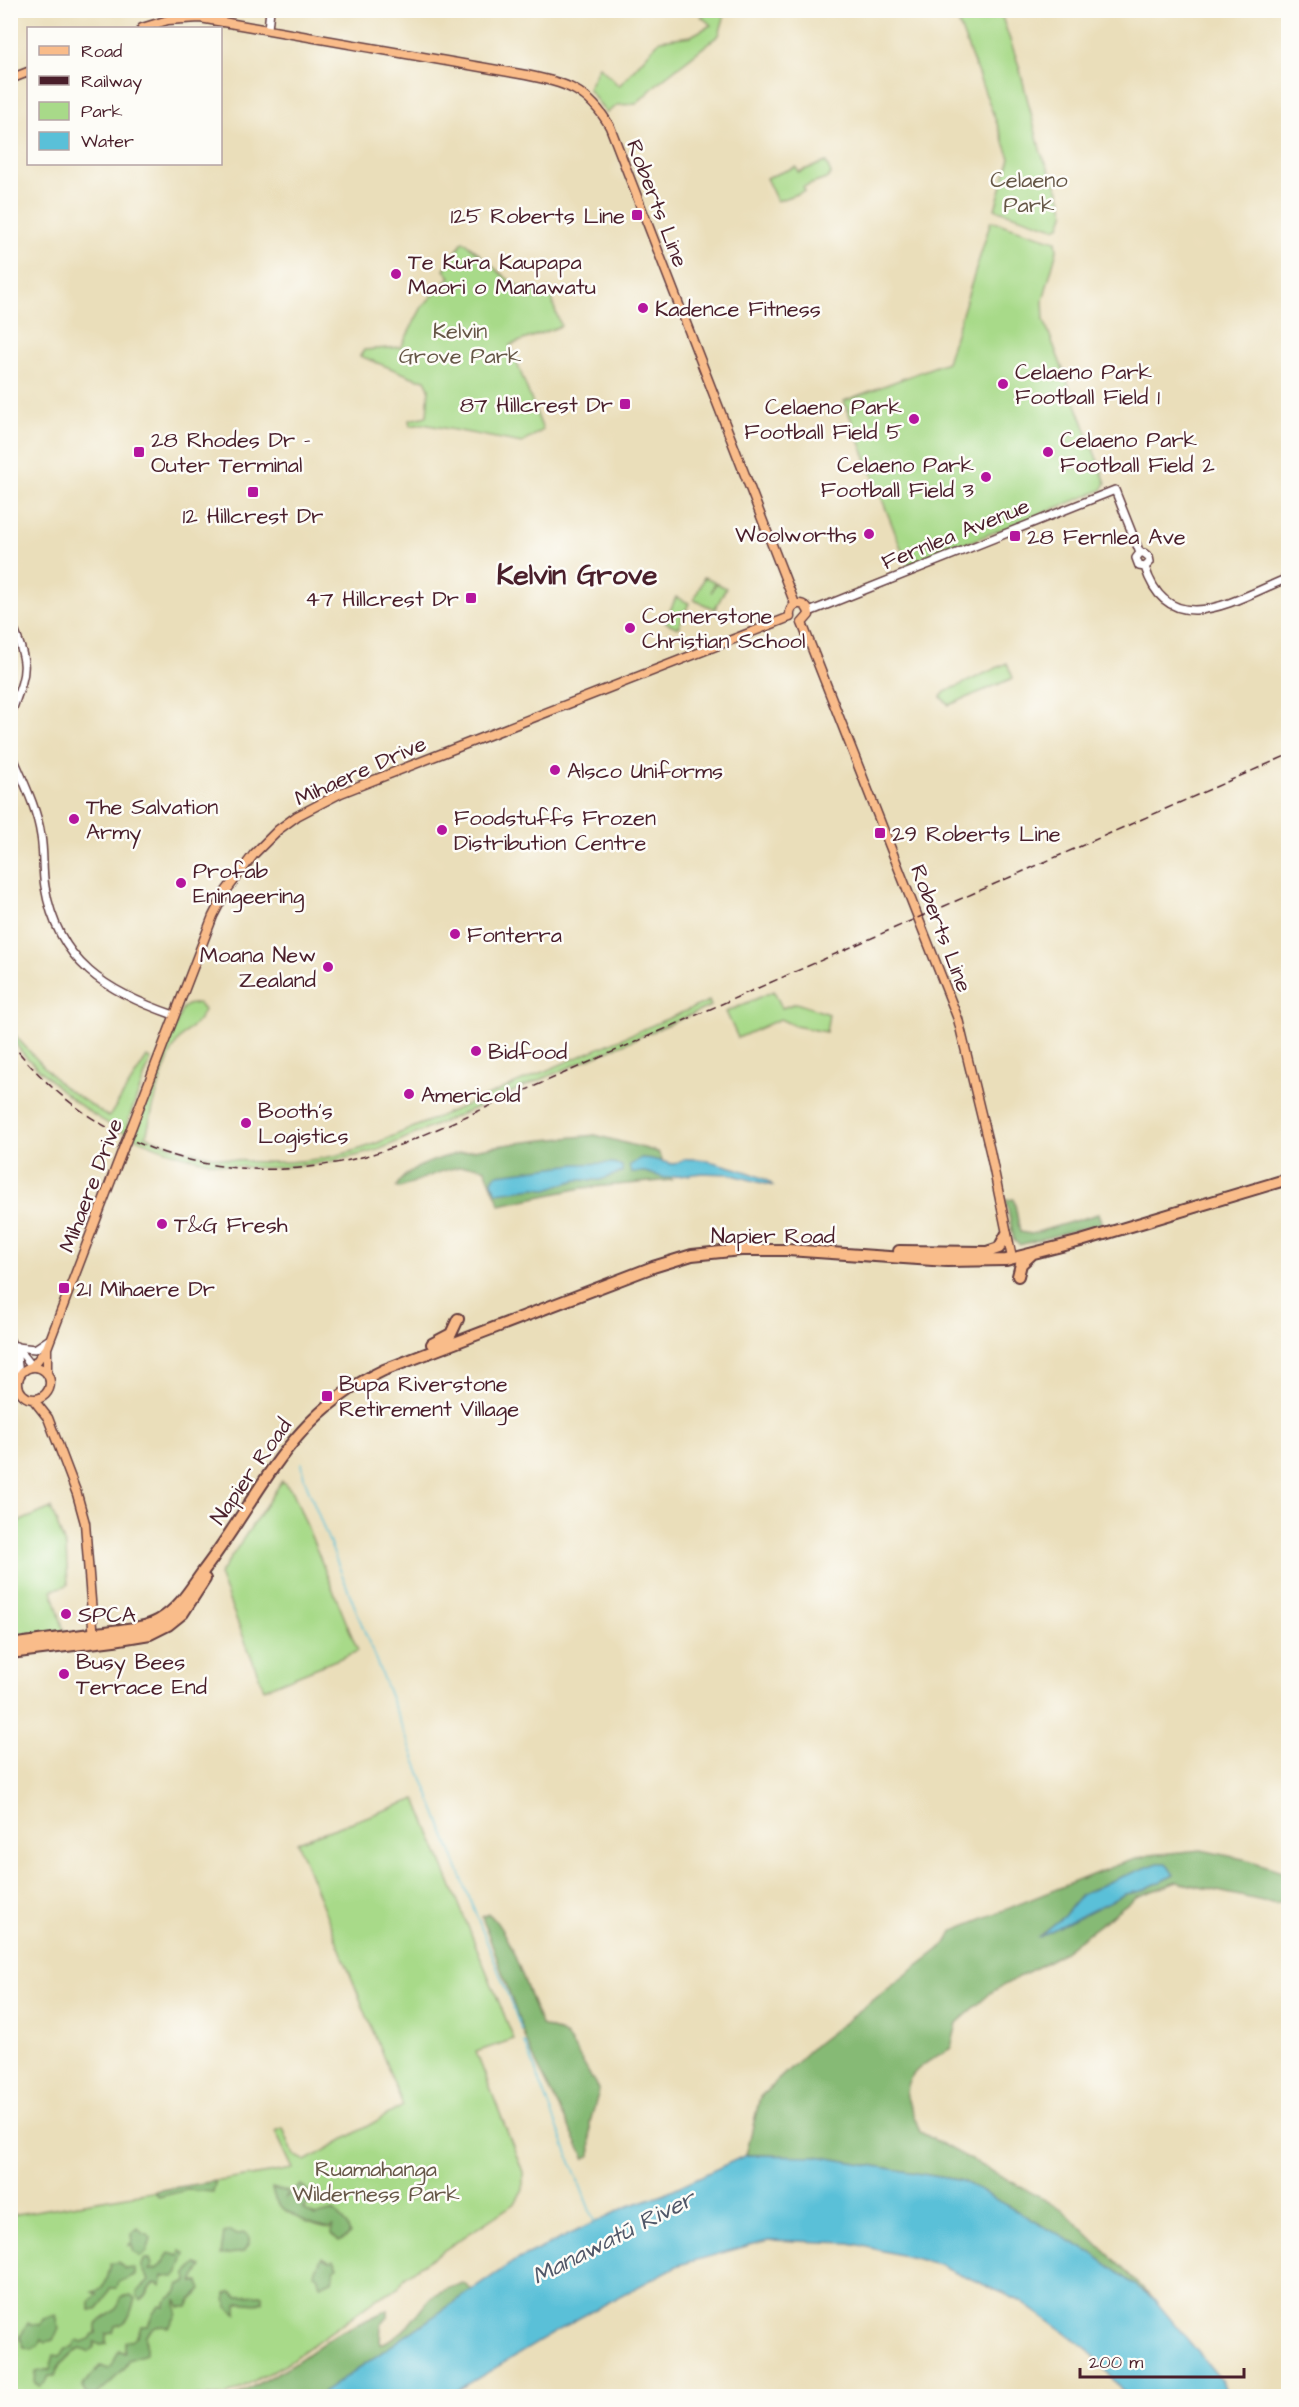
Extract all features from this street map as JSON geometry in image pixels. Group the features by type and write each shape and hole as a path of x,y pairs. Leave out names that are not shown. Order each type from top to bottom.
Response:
{"highway":[{"name":"Napier Road","path":"10,1653 135,1628 159,1620 175,1608 212,1562 266,1476 295,1437 310,1420 344,1393 384,1370 635,1274 692,1255 741,1250 955,1261 1011,1258 1081,1241 1288,1179"},
{"path":"860,1255 891,1251 987,1252 999,1248 1006,1235"},
{"path":"1018,1276 1021,1264 1034,1252"},
{"path":"384,1370 402,1357 451,1334 458,1319"},
{"name":"Napier Road","path":"10,1645 94,1638"}],"main road":[{"path":"145,27 188,17 268,29"},
{"name":"Roberts Line","path":"268,29 553,80 580,91 603,115 610,127 795,604"},
{"path":"10,80 27,72"},
{"path":"795,604 804,604 809,612 808,619 802,623 794,622 790,617 790,608 795,604"},
{"name":"Mihaere Drive","path":"33,1366 50,1339 213,916 226,891 254,854 297,816 341,793 790,617"},
{"name":"Roberts Line","path":"802,623 958,1018 990,1151 1011,1258"},
{"name":"Mihaere Drive","path":"46,1348 47,1372"},
{"path":"46,1393 40,1398 33,1399 25,1396 19,1390 18,1382 25,1369 33,1366 47,1372 50,1381 46,1393 48,1418 77,1494 85,1523 94,1638"},
{"path":"33,1399 48,1418"}],"street":[{"path":"268,29 270,10"},
{"name":"Fernlea Avenue","path":"809,612 1115,489 1140,553 1136,558 1136,563 1145,567 1150,582 1160,596 1176,607 1190,611 1206,610 1288,578"},
{"path":"10,619 23,651 26,669 23,685 10,716"},
{"path":"10,750 39,825 46,895 66,943 86,968 110,987 138,1002 174,1015"},
{"path":"17,1347 35,1349 50,1339"},
{"path":"10,1340 33,1366"},
{"path":"10,1340 17,1357 20,1375"}],"green space":[{"path":"704,11 726,11 719,35 659,82 636,104 618,105 606,113 588,89 599,66 619,86 660,40 691,36 711,25 701,16"},
{"name":"Celaeno Park","path":"954,11 1000,11 1019,66 1041,153 1059,191 1065,212 1060,226 1054,228 995,209 1010,158"},
{"path":"826,162 831,174 826,179 803,187 805,191 777,201 766,178 796,167 798,172"},
{"name":"Celaeno Park","path":"991,221 1056,241 1057,250 1043,300 1044,320 1106,483 1102,490 908,566 844,401 947,362"},
{"name":"Kelvin Grove Park","path":"463,241 514,283 537,291 551,289 554,307 561,326 510,345 543,430 522,443 423,424 410,426 409,420 427,416 429,388 425,380 360,356 364,350 401,347 422,307 450,277 444,270"},
{"path":"704,577 715,582 711,593 716,583 726,588 715,609 694,600"},
{"path":"676,597 689,603 678,628 665,622"},
{"path":"1007,663 1013,678 949,705 941,697 945,692"},
{"path":"774,991 782,1008 796,1003 829,1014 826,1032 795,1026 780,1019 738,1038 726,1012"},
{"path":"709,1001 711,1006 378,1150 331,1161 284,1167 220,1164 188,1157 126,1133 97,1117 47,1077 19,1048 11,1034 10,1027 18,1039 61,1085 109,1117 147,1057 151,1059 127,1124 137,1128 182,1009 187,1005 198,1003 204,1010 199,1020 178,1041 170,1056 146,1136 202,1154 261,1162 291,1162 349,1152 377,1143"},
{"path":"595,1135 658,1152 672,1180 582,1188 500,1205 485,1169 476,1166 454,1168 400,1188 396,1187 409,1173 429,1162 456,1154 518,1143"},
{"path":"1014,1199 1020,1232 1031,1234 1098,1214 1102,1223 1020,1245 1014,1241 1006,1200"},
{"path":"282,1481 293,1492 358,1651 264,1689 219,1575"},
{"path":"51,1508 66,1548 68,1585 52,1590 64,1631 11,1638 11,1525"},
{"name":"Ruamahanga Wilderness Park","path":"416,1799 514,2039 476,2052 523,2172 523,2189 515,2203 420,2266 405,2277 398,2288 378,2298 287,2363 226,2396 11,2396 11,2215 293,2169 275,2131 283,2128 294,2155 306,2161 403,2106 297,1842"},
{"path":"1201,1850 1248,1860 1288,1873 1288,1897 1276,1904 1177,1882 1136,1897 1059,1955 993,1991 957,2023 951,2048 920,2067 906,2088 908,2101 920,2132 1062,2209 1154,2299 1093,2254 963,2181 816,2156 746,2155 760,2097 816,2044 945,1945 954,1930 1117,1865 1149,1855","holes":["1174,1875 1141,1891 1125,1894 1040,1935 1064,1916 1081,1895 1108,1882"]},
{"path":"489,1914 505,1935 541,2025 567,2038 599,2091 590,2122 591,2155 585,2159 531,2053 482,1917"},
{"path":"216,2181 213,2192 187,2190 159,2197 154,2191"},
{"path":"301,2185 311,2193 309,2202 303,2209 315,2216 334,2211 347,2225 350,2234 339,2241 332,2234 333,2226 324,2227 309,2222 281,2207 276,2201 272,2188 288,2192 286,2197"},
{"path":"138,2228 151,2239 147,2252 140,2257 133,2251 133,2246 129,2245 132,2242 131,2234"},
{"path":"231,2231 237,2235 243,2233 249,2237 249,2244 244,2252 221,2255 224,2233"},
{"path":"180,2250 185,2253 175,2277 163,2276 161,2286 156,2283 140,2300 137,2292 149,2281 142,2268 145,2259 150,2259 152,2265 150,2270 154,2270 169,2253 179,2256"},
{"path":"322,2257 329,2261 334,2260 338,2266 334,2270 332,2281 320,2285 317,2275 314,2274"},
{"path":"118,2262 125,2269 135,2268 135,2275 119,2282 117,2288 110,2288 97,2310 90,2310 90,2302 98,2294 93,2292 104,2285 111,2264"},
{"path":"197,2264 202,2266 193,2282 199,2282 202,2290 191,2300 188,2307 180,2307 176,2299 177,2314 169,2327 156,2327 146,2335 146,2354 128,2360 119,2374 97,2395 86,2395 83,2388 84,2383 101,2366 108,2369 112,2366 119,2350 125,2353 125,2342 129,2342 138,2335 141,2326 148,2326 154,2311 160,2306 165,2307 165,2302 176,2293 179,2285 187,2281 187,2274"},
{"path":"463,2283 472,2290 318,2396 236,2396 293,2364 336,2334 388,2310 388,2317 381,2325 380,2344 390,2340 410,2323 433,2296"},
{"path":"231,2292 238,2296 263,2295 263,2302 237,2304 237,2314 227,2307 226,2294"},
{"path":"131,2295 135,2299 127,2320 115,2326 113,2333 106,2334 106,2344 100,2345 95,2342 94,2347 88,2352 81,2349 77,2351 69,2356 55,2376 49,2376 40,2386 35,2383 36,2372 50,2369 54,2355 60,2356 66,2348 74,2347 78,2340 82,2342 90,2339 93,2334 96,2334 96,2325 118,2307 121,2297"},
{"path":"56,2315 59,2329 53,2340 46,2342 42,2339 39,2345 32,2349 24,2347 20,2337 28,2323 40,2325 43,2319"}],"water":[{"path":"641,1158 673,1164 686,1159 705,1161 758,1176 773,1186 729,1174 702,1173 665,1178 645,1172 631,1172 629,1166"},
{"path":"614,1163 622,1166 622,1172 600,1180 576,1180 547,1189 534,1188 497,1193 492,1182 498,1174 576,1164"},
{"path":"1158,1863 1166,1863 1174,1875 1141,1891 1125,1894 1037,1938 1064,1916 1081,1895"},
{"name":"Manawatū River","path":"746,2155 816,2156 963,2181 1093,2254 1154,2299 1222,2381 1228,2396 1127,2396 1087,2348 1020,2301 938,2264 850,2243 768,2240 679,2265 579,2318 448,2396 318,2396 513,2262 626,2207 663,2194"}],"waterway":[{"path":"302,1463 304,1478 522,2031"},
{"name":"Manawatū River","path":"525,2043 595,2224"}],"railway":[{"path":"10,1041 49,1084 93,1119 141,1144 192,1161 246,1169 300,1168 355,1159 410,1141 1288,755"}],"place":[{"name":"125 Roberts Line","path":"637,215"},
{"name":"Te Kura Kaupapa Maori o Manawatu","path":"396,274"},
{"name":"Kadence Fitness","path":"643,308"},
{"name":"Celaeno Park Football Field 1","path":"1003,384"},
{"name":"87 Hillcrest Dr","path":"625,404"},
{"name":"Celaeno Park Football Field 5","path":"914,419"},
{"name":"28 Rhodes Dr - Outer Terminal","path":"139,452"},
{"name":"Celaeno Park Football Field 2","path":"1048,452"},
{"name":"Celaeno Park Football Field 3","path":"986,477"},
{"name":"12 Hillcrest Dr","path":"253,492"},
{"name":"Woolworths","path":"869,534"},
{"name":"28 Fernlea Ave","path":"1015,536"},
{"name":"47 Hillcrest Dr","path":"471,598"},
{"name":"Cornerstone Christian School","path":"630,628"},
{"name":"Alsco Uniforms","path":"555,770"},
{"name":"The Salvation Army","path":"74,819"},
{"name":"Foodstuffs Frozen Distribution Centre","path":"442,830"},
{"name":"29 Roberts Line","path":"880,833"},
{"name":"Profab Eningeering","path":"181,883"},
{"name":"Fonterra","path":"455,934"},
{"name":"Moana New Zealand","path":"328,967"},
{"name":"Bidfood","path":"476,1051"},
{"name":"Americold","path":"409,1094"},
{"name":"Booth's Logistics","path":"246,1123"},
{"name":"T&G Fresh","path":"162,1224"},
{"name":"21 Mihaere Dr","path":"64,1288"},
{"name":"Bupa Riverstone Retirement Village","path":"327,1396"},
{"name":"SPCA","path":"66,1614"},
{"name":"Busy Bees Terrace End","path":"64,1674"}],"district":[{"name":"Kelvin Grove","path":"577,574"}]}
